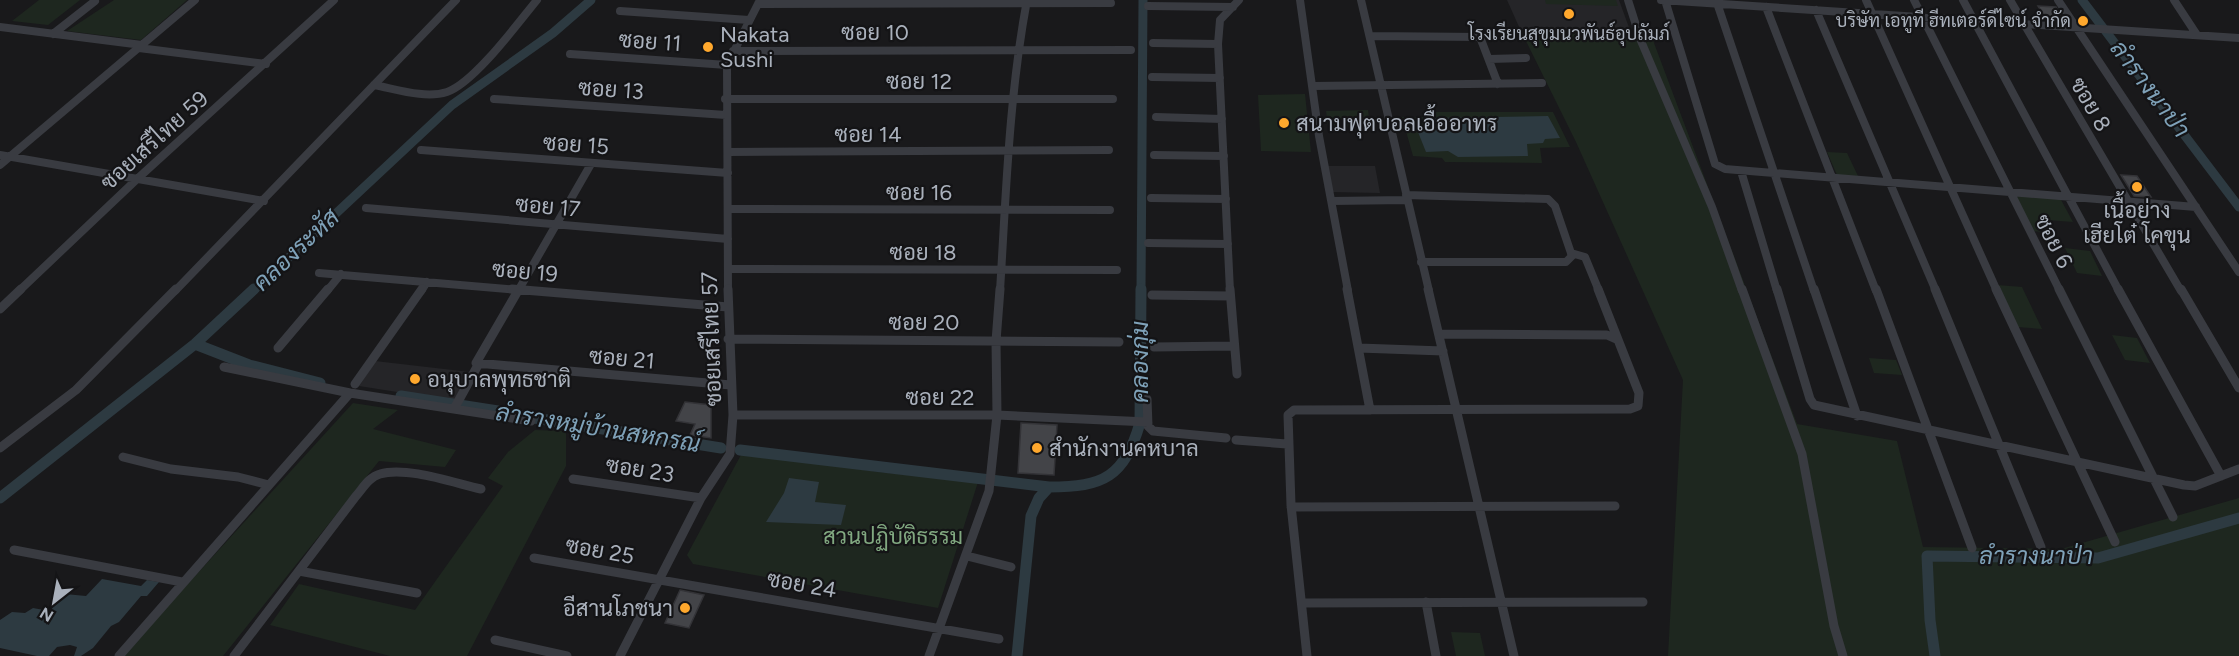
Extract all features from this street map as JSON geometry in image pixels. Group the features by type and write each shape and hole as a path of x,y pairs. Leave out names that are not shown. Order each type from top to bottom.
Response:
{"street":[{"path":"0,165 195,0"},
{"name":"ซอยเสรีไทย 59","path":"0,309 136,180 334,0"},
{"path":"0,448 76,390 264,201 456,0"},
{"path":"374,85 438,93 451,92 458,88 477,68 537,0"},
{"path":"1300,0 1332,201 1370,410"},
{"path":"1361,0 1514,656"},
{"path":"1628,0 1641,40 1712,207 1802,454 1834,626 1843,656"},
{"path":"1660,0 2239,38"},
{"path":"1665,0 1715,165 1725,169 2196,207"},
{"path":"1780,0 1783,8"},
{"path":"1819,0 1820,10 1887,182 2002,445 2041,547"},
{"path":"1866,0 1948,186 2115,542"},
{"name":"ซอย 6","path":"1914,0 2173,517"},
{"path":"1963,0 2066,195 2222,476"},
{"name":"ซอย 8","path":"2010,0 2239,388"},
{"path":"2058,0 2239,273"},
{"path":"2174,0 2197,35"},
{"path":"53,34 95,1"},
{"path":"759,2 1111,3"},
{"name":"ซอยเสรีไทย 57","path":"620,656 700,498 730,454 733,416 728,339 729,209 725,99 727,65 759,2"},
{"path":"929,656 989,491 997,415 996,341 1009,151 1018,49 1027,2"},
{"path":"1717,2 1857,416"},
{"path":"1148,6 1236,3"},
{"path":"1236,3 1220,20 1218,44 1230,296 1237,374"},
{"path":"1766,7 1834,177 1972,548"},
{"path":"620,11 749,20"},
{"path":"0,27 266,63"},
{"path":"1370,36 1475,36 1483,40 1498,84"},
{"path":"1153,43 1218,44"},
{"name":"ซอย 10","path":"733,51 1131,50"},
{"name":"ซอย 11","path":"570,54 727,65"},
{"path":"1489,58 1526,58"},
{"path":"1152,77 1220,78"},
{"path":"1313,86 1542,83"},
{"name":"ซอย 13","path":"494,99 726,115"},
{"name":"ซอย 12","path":"725,99 1113,99"},
{"path":"1156,117 1222,119"},
{"name":"ซอย 15","path":"421,150 728,173"},
{"name":"ซอย 14","path":"728,152 1109,150"},
{"path":"1155,154 1224,156"},
{"path":"0,155 264,201"},
{"path":"456,404 591,164"},
{"path":"1741,171 1810,399 1814,405 1857,416 2195,486 2239,469"},
{"path":"1332,201 1538,196 1548,199 1555,206 1572,257 1566,262 1421,262"},
{"path":"1151,198 1226,199"},
{"name":"ซอย 17","path":"366,208 728,239"},
{"name":"ซอย 16","path":"729,209 1110,210"},
{"path":"1148,243 1228,244"},
{"path":"1307,656 1291,507 1287,444 1288,415 1294,410 1630,409 1638,406 1639,393 1586,258 1571,253"},
{"name":"ซอย 18","path":"728,269 1117,270"},
{"name":"ซอย 19","path":"320,273 728,307"},
{"path":"278,348 341,274"},
{"path":"119,656 353,389 427,282"},
{"path":"1152,295 1230,296"},
{"path":"1440,334 1607,335 1616,339"},
{"name":"ซอย 20","path":"728,339 1119,342"},
{"path":"1154,347 1234,346"},
{"path":"1359,348 1443,351"},
{"name":"ซอย 21","path":"477,364 731,384"},
{"path":"224,367 456,404 531,421"},
{"path":"1147,399 1143,422 1153,431 1287,444"},
{"name":"ซอย 22","path":"733,416 997,415 1143,422"},
{"path":"123,457 171,469 238,477 269,485"},
{"path":"234,656 356,496 378,474 418,477 481,489"},
{"name":"ซอย 23","path":"573,479 700,498"},
{"path":"1291,507 1615,506"},
{"path":"15,550 182,582"},
{"path":"967,556 1011,567"},
{"name":"ซอย 25","path":"534,558 660,580"},
{"path":"299,571 417,593"},
{"name":"ซอย 24","path":"660,580 999,639"},
{"path":"1426,602 1436,656"},
{"path":"1302,603 1643,602"},
{"path":"495,640 567,656"}],"shaded area":[{"name":"โรงเรียนสุขุมนวพันธ์อุปถัมภ์","path":"1507,0 1619,0 1631,33 1520,29"},
{"path":"1548,116 1560,138 1545,139 1543,143 1527,144 1528,156 1458,157 1448,151 1426,152 1416,127 1426,126 1432,118"},
{"path":"1328,166 1375,166 1380,193 1332,192"},
{"name":"อนุบาลพุทธชาติ","path":"375,361 470,372 454,401 359,386"},
{"path":"789,478 819,482 815,502 846,505 841,525 766,522 784,493"},
{"path":"102,579 141,586 147,580 159,582 147,596 141,596 119,622 111,626 93,648 81,656 74,656 77,647 70,645 57,647 49,656 37,656 0,648 0,620 12,612 25,613 33,608 49,611 65,594 86,596"}],"green space":[{"path":"39,0 80,0 48,25 12,21"},
{"path":"114,0 187,0 141,40 67,31"},
{"path":"1545,0 1616,0 1618,6 1546,4"},
{"path":"1520,29 1651,35 1797,424 1897,441 1923,547 2061,549 2239,498 2239,656 1668,656 1683,380 1576,142"},
{"name":"สนามฟุตบอลเอื้ออาทร","path":"1305,94 1311,152 1261,151 1258,95"},
{"path":"1368,110 1370,126 1328,127 1326,111"},
{"path":"1426,112 1553,112 1570,147 1540,148 1542,163 1445,162 1442,158 1413,156 1402,117 1426,117"},
{"path":"1827,152 1847,153 1858,176 1837,175"},
{"path":"2012,194 2060,198 2073,222 2047,220 2053,233 2031,231"},
{"path":"2065,248 2090,251 2102,276 2077,273"},
{"path":"1997,285 2022,287 2042,329 2017,327"},
{"path":"2112,335 2137,338 2150,363 2125,360"},
{"path":"1869,358 1896,360 1902,375 1874,373"},
{"path":"353,403 398,410 373,429 456,450 445,467 379,461 223,656 122,656"},
{"path":"535,430 566,431 566,466 467,656 390,656 270,625 299,584 415,610 503,486 488,478 508,452"},
{"name":"สวนปฏิบัติธรรม","path":"742,453 879,472 978,482 938,608 693,564 687,555"},
{"path":"1451,632 1480,633 1485,656 1456,656"}],"building":[{"path":"2038,6 2056,7 2064,21 2046,19"},
{"name":"เนื้อย่าง เฮียโต๋ โคขุน","path":"2121,175 2137,176 2151,197 2134,196"},
{"path":"685,402 711,405 711,438 690,435 695,424 676,421"},
{"name":"สำนักงานคหบาล","path":"1021,423 1057,425 1054,475 1018,473"},
{"name":"อีสานโภชนา","path":"680,590 704,595 689,628 665,623"}],"waterway":[{"name":"คลองระหัส","path":"253,291 452,105 553,33 591,0"},
{"name":"คลองกุ่ม","path":"1141,291 1143,0"},
{"name":"ลำรางนาป่า","path":"2082,0 2239,207"},
{"name":"คลองระหัส","path":"195,344 254,289"},
{"name":"คลองกุ่ม","path":"1049,487 1084,485 1098,481 1119,467 1134,441 1140,423 1141,289"},
{"name":"คลองระหัส","path":"0,498 195,344"},
{"name":"ลำรางหมู่บ้านสหกรณ์","path":"195,344 249,365 320,383"},
{"name":"ลำรางหมู่บ้านสหกรณ์","path":"401,396 498,411"},
{"name":"ลำรางหมู่บ้านสหกรณ์","path":"522,416 721,448"},
{"name":"ลำรางหมู่บ้านสหกรณ์","path":"740,450 1049,487"},
{"name":"คลองกุ่ม","path":"1017,656 1031,516 1039,498 1049,487"},
{"name":"ลำรางนาป่า","path":"1935,656 1930,620 1927,556 2098,558 2239,518"}],"place":[{"name":"โรงเรียนสุขุมนวพันธ์อุปถัมภ์","path":"1569,14"},
{"name":"บริษัท เอทูที ฮีทเตอร์ดีไซน์ จำกัด","path":"2083,21"},
{"name":"Nakata Sushi","path":"708,47"},
{"name":"สนามฟุตบอลเอื้ออาทร","path":"1284,123"},
{"name":"เนื้อย่าง เฮียโต๋ โคขุน","path":"2137,187"},
{"name":"อนุบาลพุทธชาติ","path":"415,379"},
{"name":"สำนักงานคหบาล","path":"1037,448"},
{"name":"อีสานโภชนา","path":"685,608"}]}
